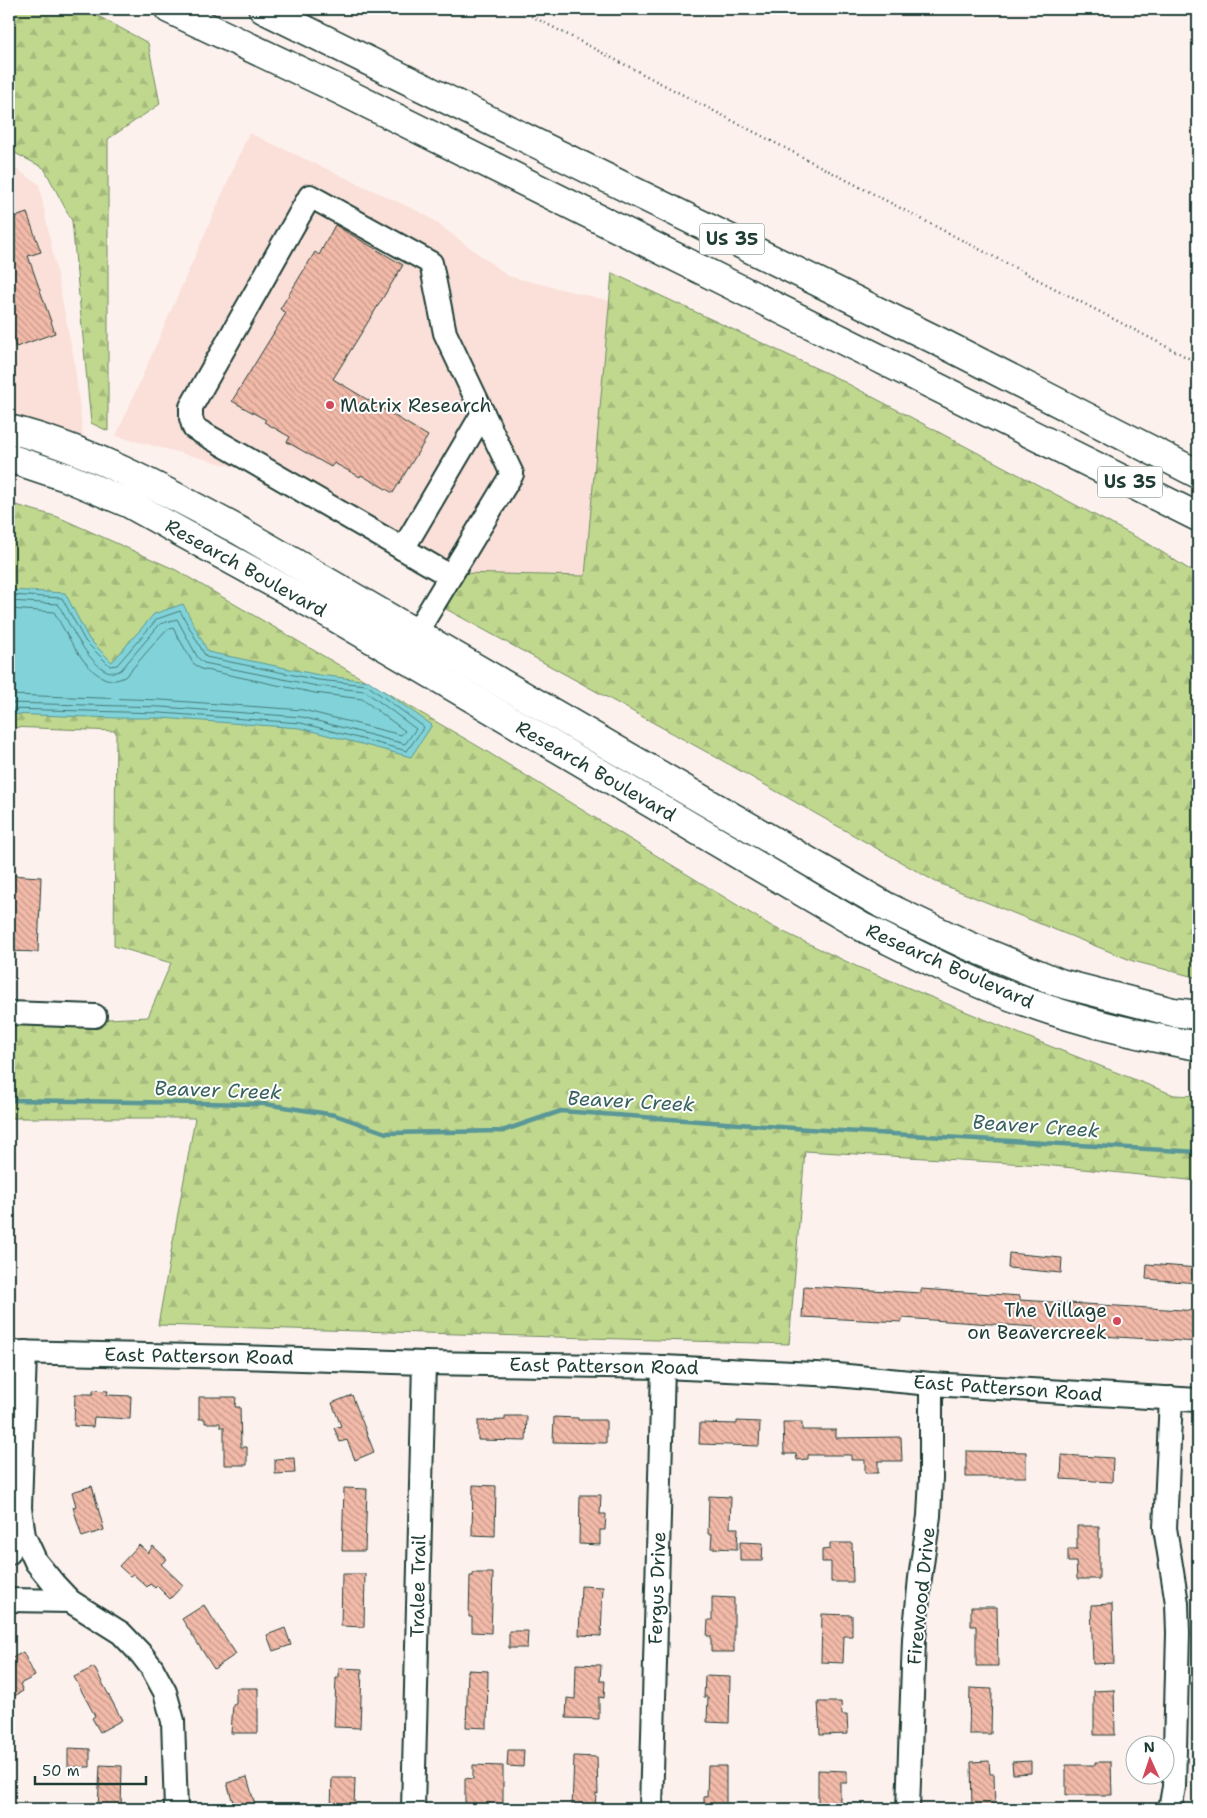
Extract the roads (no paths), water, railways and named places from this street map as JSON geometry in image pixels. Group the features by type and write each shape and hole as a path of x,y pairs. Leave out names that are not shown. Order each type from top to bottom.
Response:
{"main road":[{"name":"US 35","path":"169,9 349,94 1192,515"},
{"name":"US 35","path":"264,9 938,340 1198,474"},
{"name":"Research Boulevard","path":"9,428 44,437 85,453 160,488 238,530 887,907 967,945 1060,982 1173,1012 1198,1015"},
{"name":"Research Boulevard","path":"9,458 66,477 128,503 326,612 862,927 943,967 1030,1004 1096,1025 1198,1046"}],"street":[{"path":"402,657 512,474 445,333 431,263 310,196 191,407 191,418 194,428 450,576"},
{"path":"403,549 483,413"},
{"path":"9,1013 95,1016"},
{"path":"17,1352 21,1524 30,1550 45,1574 70,1601 121,1633 147,1661 165,1692 173,1721 176,1809"},
{"name":"East Patterson Road","path":"17,1352 424,1363 664,1367 838,1375 931,1384 1198,1400"},
{"name":"Tralee Trail","path":"413,1809 424,1363"},
{"name":"Fergus Drive","path":"651,1809 664,1367"},
{"name":"Firewood Drive","path":"908,1809 914,1639 929,1516 931,1384"},
{"path":"1170,1809 1174,1787 1178,1633 1177,1602 1164,1528 1171,1398"},
{"path":"9,1553 19,1524 20,1508"},
{"path":"9,1600 53,1599 70,1601"}],"water":[{"path":"9,590 65,593 89,639 112,662 154,614 183,604 208,652 319,675 369,681 432,725 411,757 300,728 161,718 9,714"}],"waterway":[{"name":"Beaver Creek","path":"9,1100 265,1104 335,1115 386,1133 502,1131 561,1111 808,1129 1198,1152"}],"place":[{"name":"Matrix Research","path":"330,405"},
{"name":"The Village on Beavercreek","path":"1117,1321"}]}
